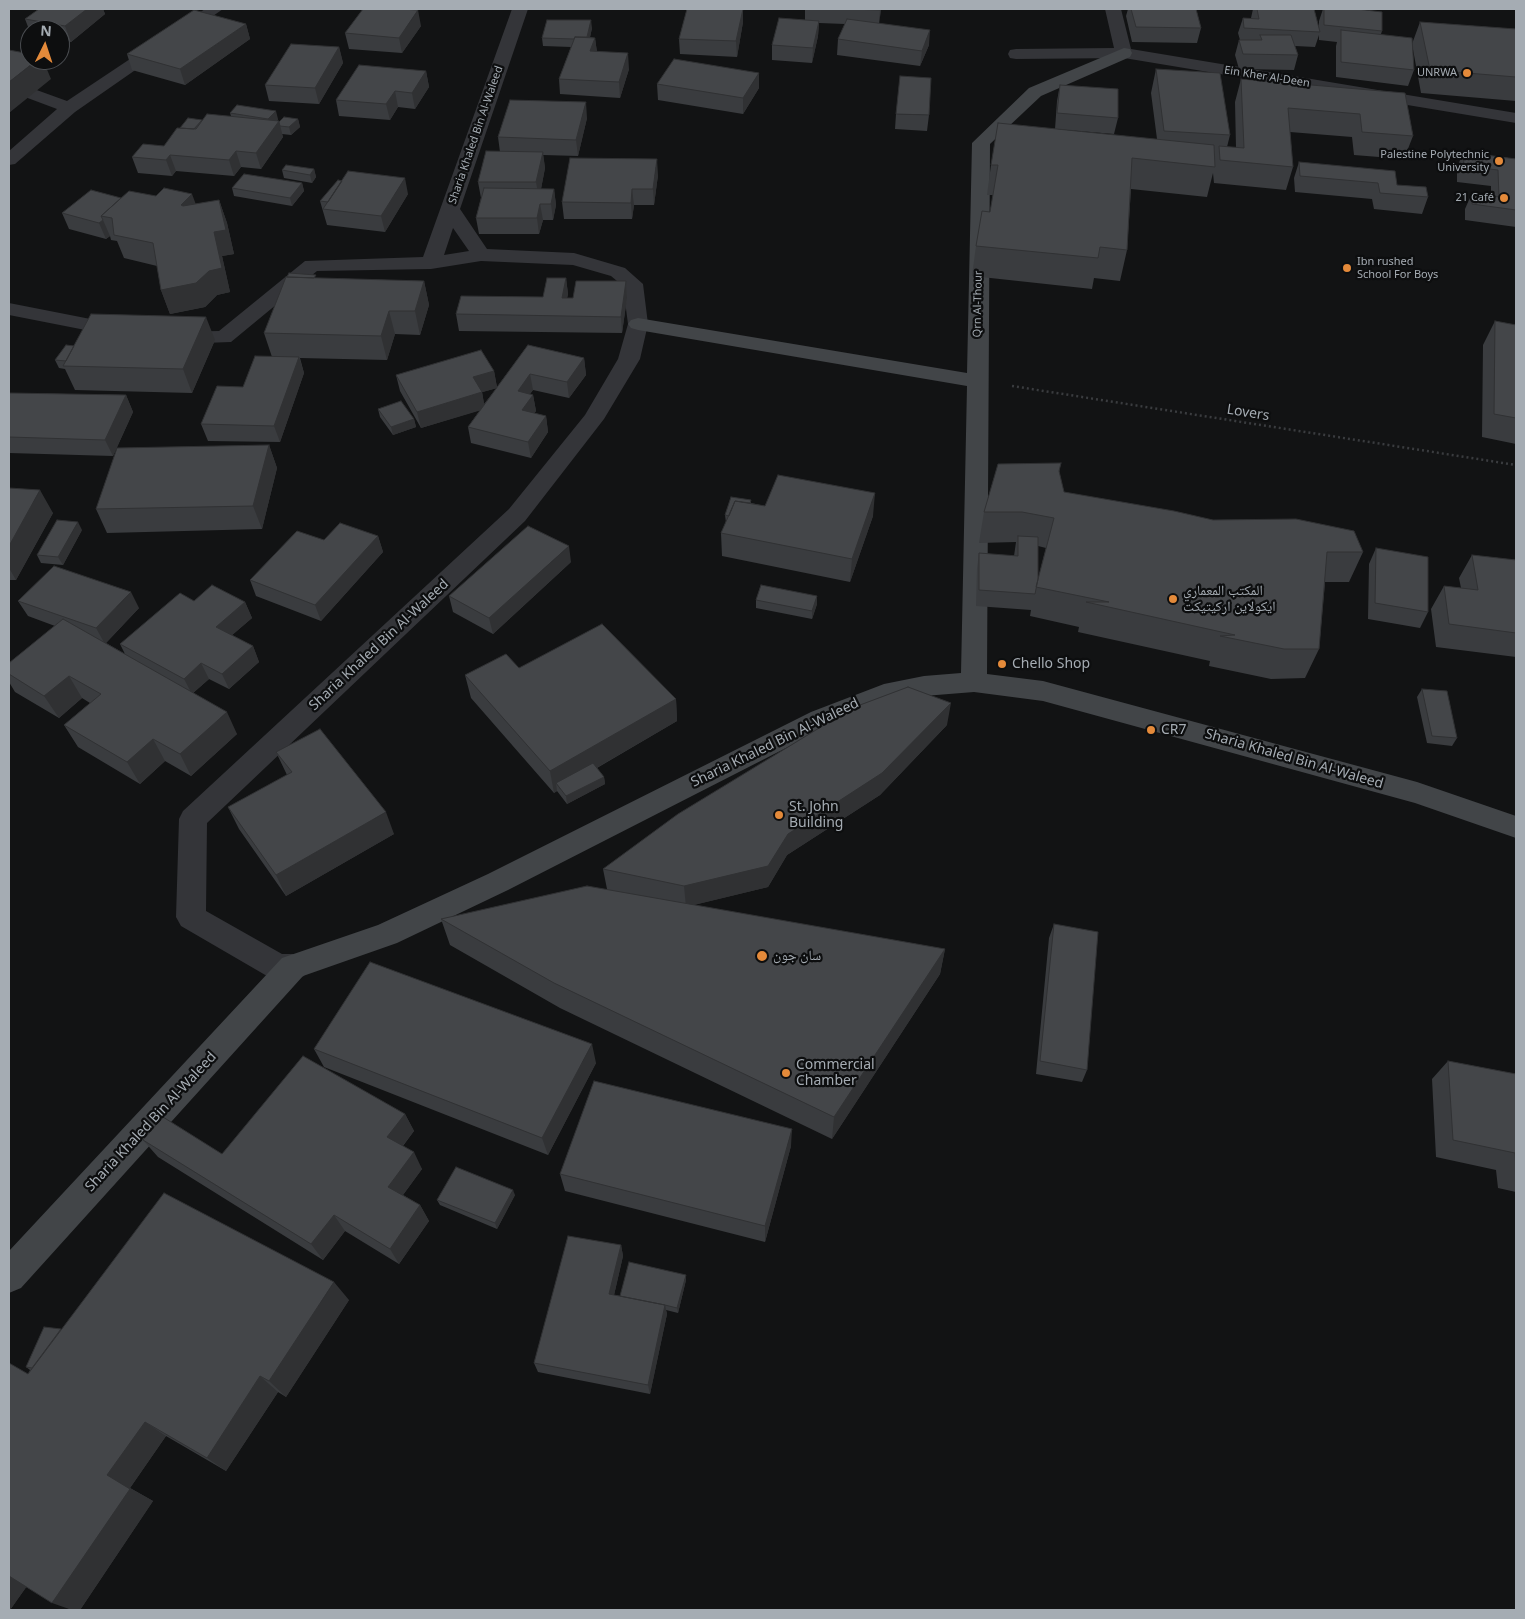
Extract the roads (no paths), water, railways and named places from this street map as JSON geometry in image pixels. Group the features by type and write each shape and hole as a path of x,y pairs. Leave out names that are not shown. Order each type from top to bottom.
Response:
{"street":[{"path":"9,160 68,108 215,9"},
{"name":"Sharia Khaled Bin Al-Waleed","path":"481,254 450,209 520,9"},
{"path":"1113,9 1124,53"},
{"name":"Ein Kher Al-Deen","path":"1016,54 1124,53 1516,118"},
{"name":"Qrn Al-Thour","path":"974,682 981,143 1035,92 1124,53"},
{"path":"9,85 68,108"},
{"path":"431,263 450,209"},
{"name":"Sharia Khaled Bin Al-Waleed","path":"9,309 160,339 224,337 312,265 431,263 481,254 574,259 618,272 633,284 638,324 629,359 592,419 517,515 193,819 191,917 278,967 293,968 387,934 498,882 843,708 907,688 974,682 1043,691 1157,720 1416,793 1516,827"},
{"path":"638,324 977,381"},
{"name":"Sharia Khaled Bin Al-Waleed","path":"9,1276 293,968"}],"place":[{"name":"UNRWA","path":"1467,73"},
{"name":"Palestine Polytechnic University","path":"1499,161"},
{"name":"21 Café","path":"1504,198"},
{"name":"Ibn rushed School For Boys","path":"1347,268"},
{"name":"المكتب المعماري ايكولاين اركيتيكت","path":"1173,599"},
{"name":"Chello Shop","path":"1002,664"},
{"name":"CR7","path":"1151,730"},
{"name":"St. John Building","path":"779,815"},
{"name":"سان جون","path":"762,956"},
{"name":"Commercial Chamber","path":"786,1073"}]}
